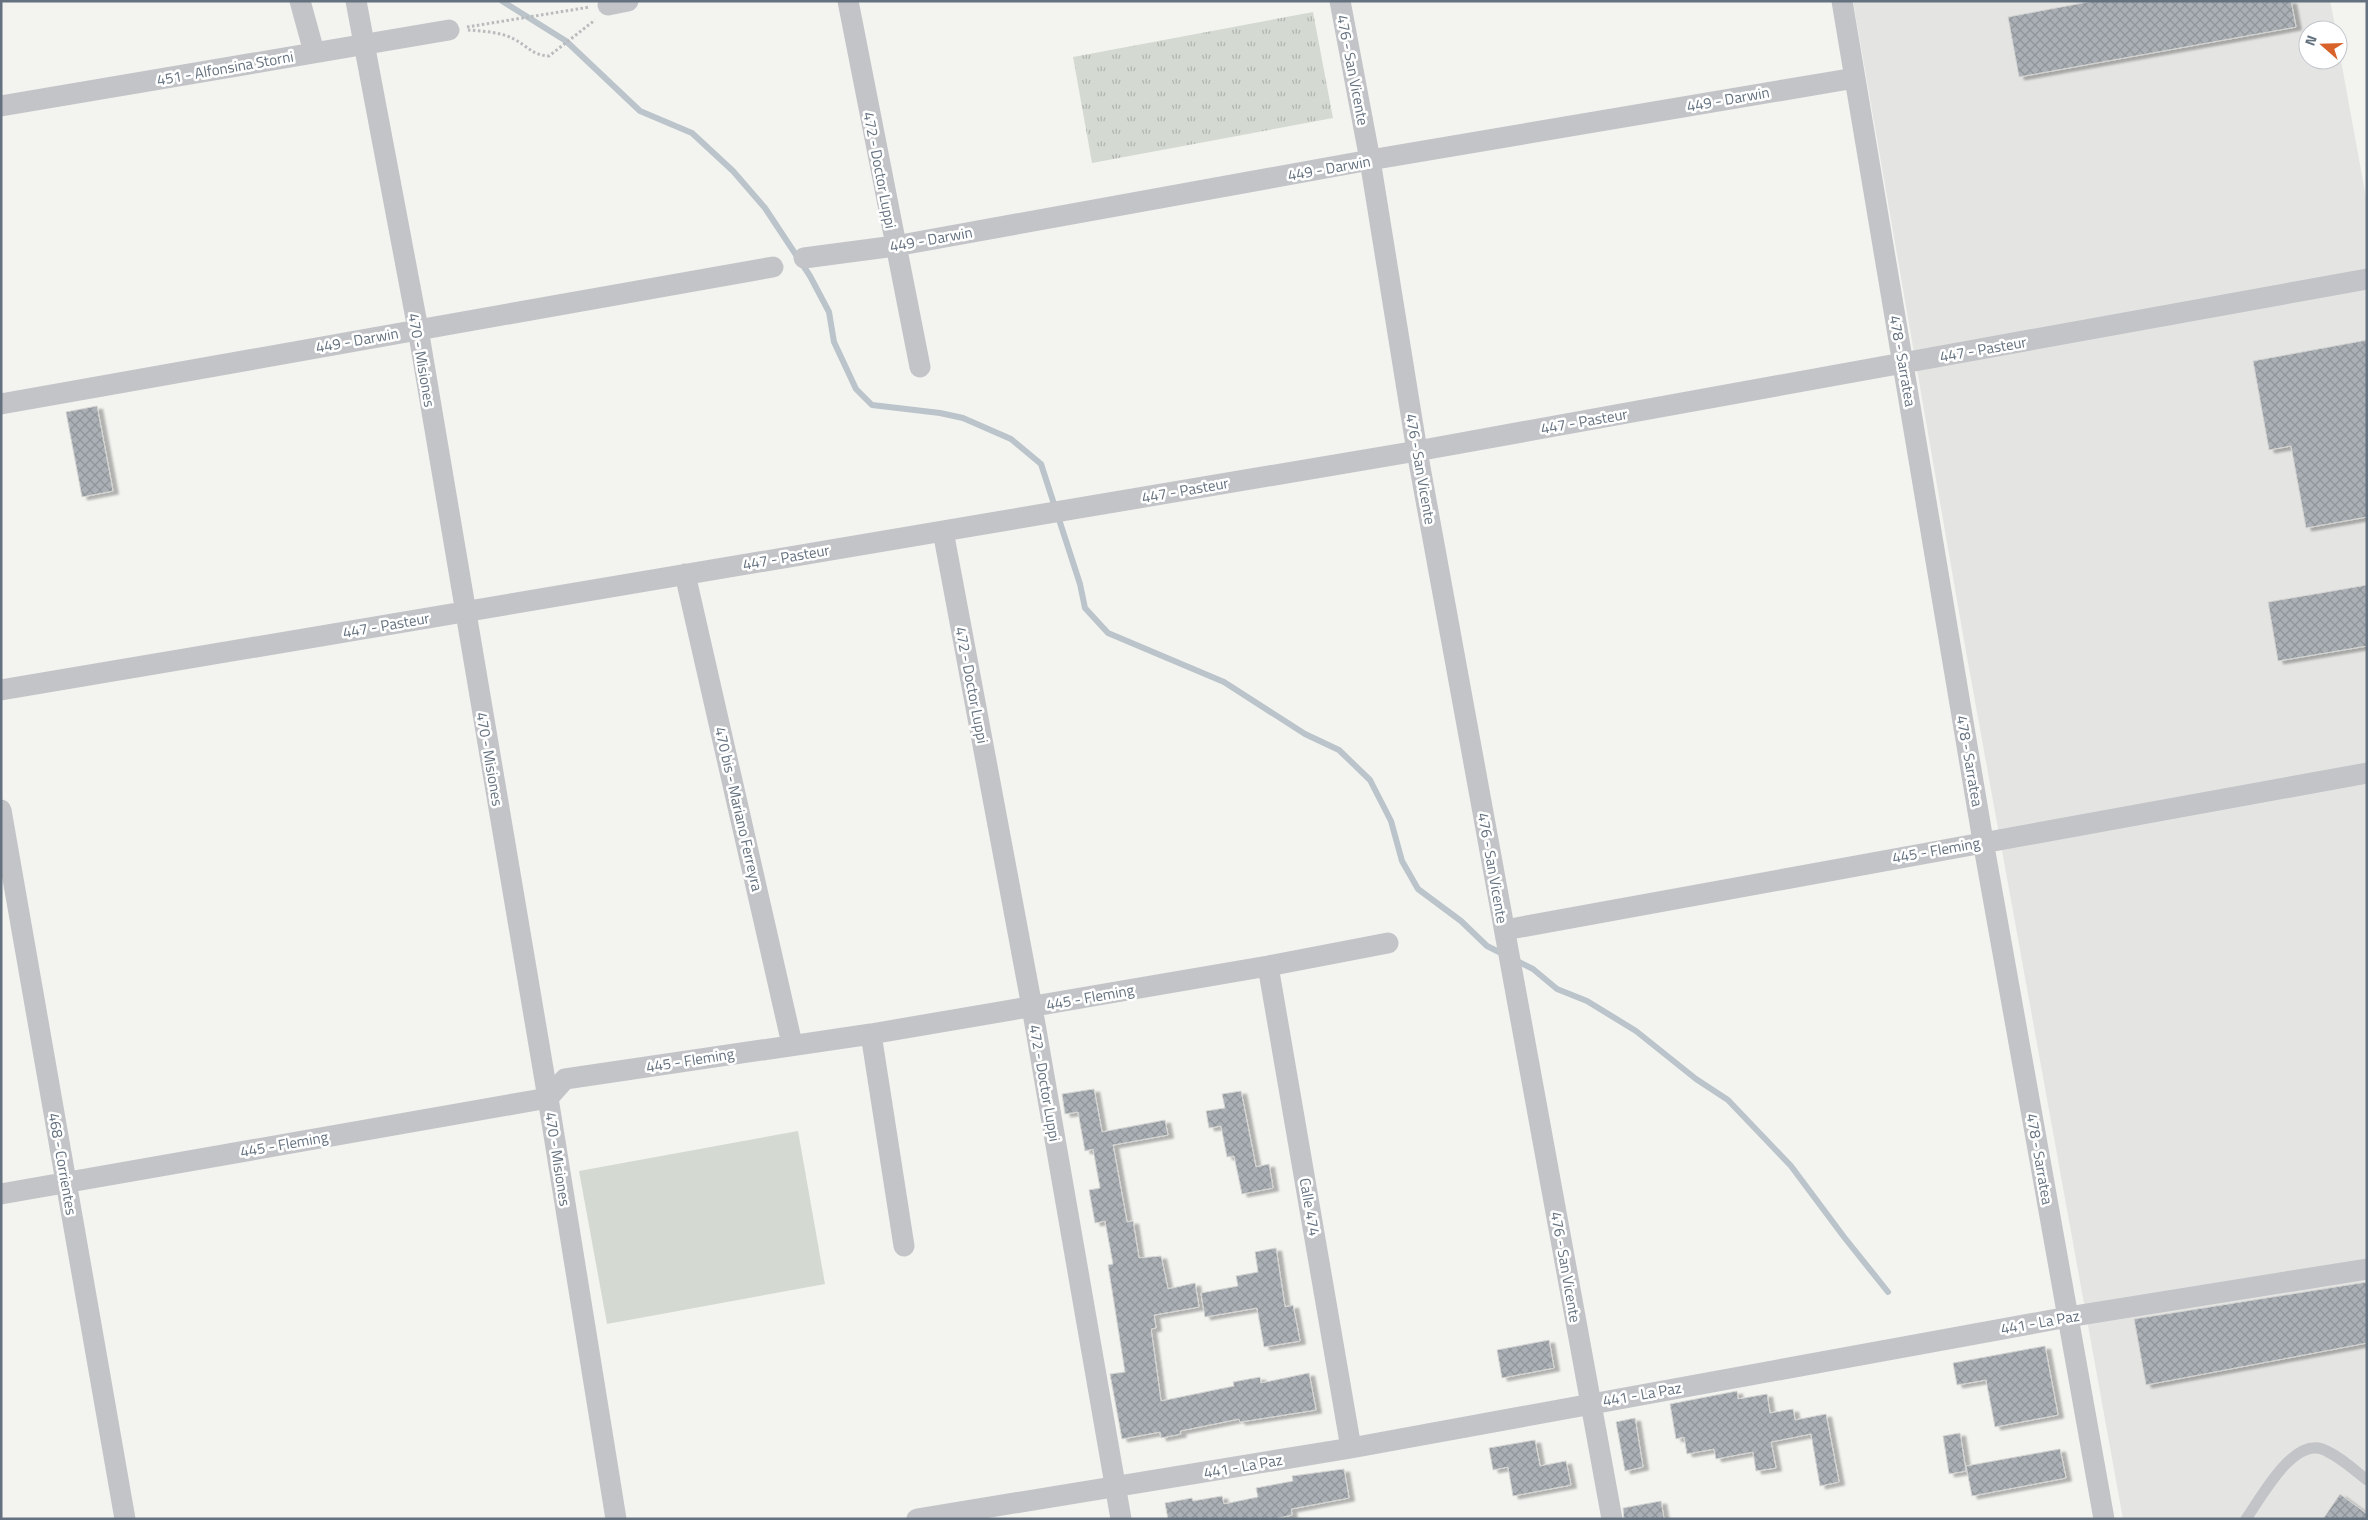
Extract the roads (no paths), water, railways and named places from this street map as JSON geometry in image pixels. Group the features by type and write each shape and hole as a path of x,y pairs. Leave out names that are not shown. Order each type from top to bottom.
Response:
{"street":[{"path":"300,1 314,52"},
{"name":"470 - Misiones","path":"356,1 418,329 464,612 548,1098 616,1519"},
{"name":"472 - Doctor Luppi","path":"848,1 920,367"},
{"name":"476 - San Vicente","path":"1340,1 1370,160 1417,450 1612,1519"},
{"name":"478 - Sarratea","path":"1842,1 1983,841 2104,1519"},
{"name":"451 - Alfonsina Storni","path":"1,106 449,30"},
{"name":"449 - Darwin","path":"804,258 895,246 1370,160 1855,78"},
{"name":"449 - Darwin","path":"1,404 773,267"},
{"name":"447 - Pasteur","path":"1,690 1417,450 2367,279"},
{"name":"472 - Doctor Luppi","path":"943,531 1032,1007 1121,1519"},
{"name":"470 bis - Mariano Ferreyra","path":"685,574 792,1044"},
{"name":"445 - Fleming","path":"1505,933 1983,841 2367,773"},
{"name":"468 - Corrientes","path":"1,810 125,1519"},
{"name":"445 - Fleming","path":"1,1194 548,1098 565,1079 792,1044 871,1034 1268,966 1388,943"},
{"name":"Calle 474","path":"1268,966 1351,1448"},
{"path":"871,1034 904,1246"},
{"name":"441 - La Paz","path":"917,1519 1351,1448 2068,1316 2367,1270"}],"lane":[{"path":"2246,1519 2291,1457 2303,1449 2320,1448 2367,1480"}],"waterway":[{"path":"502,1 566,41 640,111 692,133 733,171 765,208 810,276 829,312 834,342 856,389 872,405 940,413 963,418 1011,439 1041,464 1080,584 1085,608 1108,633 1224,682 1305,734 1339,750 1370,780 1391,821 1402,861 1418,889 1461,921 1487,946 1505,955"},
{"path":"1513,959 1533,969 1557,989 1587,1001 1636,1031 1696,1079 1728,1100 1791,1166 1888,1292"}]}
